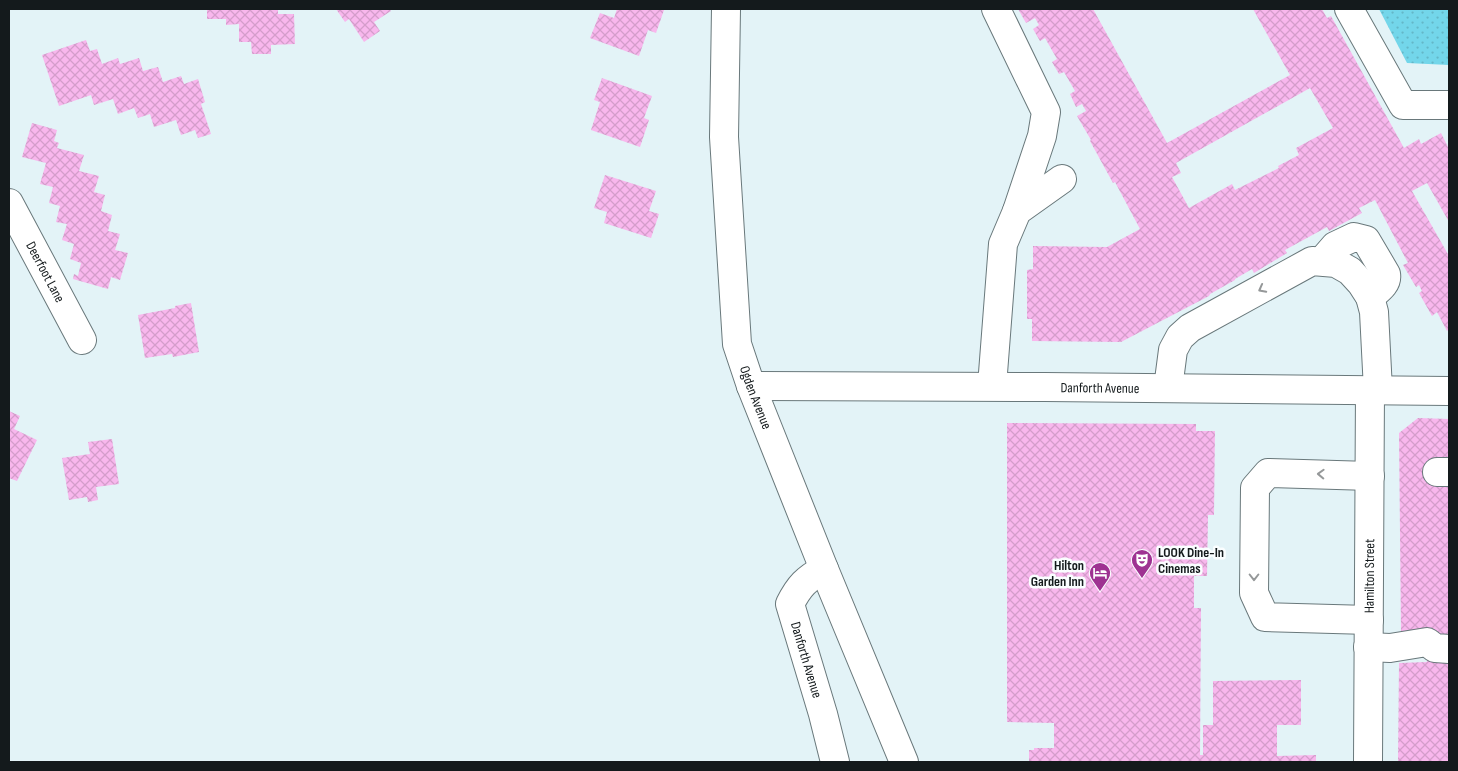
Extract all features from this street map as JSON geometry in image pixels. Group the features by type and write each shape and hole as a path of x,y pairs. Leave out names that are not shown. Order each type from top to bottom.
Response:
{"street":[{"name":"Ogden Avenue","path":"726,9 724,137 737,344 751,386 824,569 904,762"},
{"path":"992,386 1003,244 1017,211 1042,136 1046,112 996,9"},
{"path":"1349,9 1403,105 1449,104"},
{"path":"1017,211 1062,179"},
{"name":"Deerfoot Lane","path":"9,203 82,340"},
{"name":"Hamilton Street","path":"1168,388 1173,350 1180,337 1190,328 1312,261 1336,264 1350,271 1370,297 1374,312 1374,390 1370,476 1368,762"},
{"name":"Danforth Avenue","path":"751,386 992,386 1449,391"},
{"path":"1369,620 1265,617 1254,593 1255,488 1268,473 1370,476"},
{"name":"Danforth Avenue","path":"824,569 808,578 796,591 790,604 823,714 835,762"},
{"path":"1368,647 1390,648 1427,642 1435,648 1449,649"}],"shaded area":[{"path":"1379,9 1449,9 1449,65 1407,63"}],"building":[{"path":"207,9 278,9 278,14 294,14 295,44 271,45 271,54 252,54 251,42 239,42 239,24 226,25 226,19 207,19"},
{"path":"336,9 389,9 391,11 374,22 380,31 364,42 349,19 345,22"},
{"path":"617,9 664,10 656,33 648,30 639,56 590,38 600,13 614,18"},
{"path":"1018,9 1093,9 1167,143 1290,75 1253,9 1322,9 1327,18 1331,16 1404,148 1419,139 1421,144 1441,133 1449,149 1449,222 1427,183 1412,191 1449,256 1449,329 1447,331 1437,312 1432,316 1419,293 1422,291 1419,285 1416,287 1403,265 1408,263 1375,200 1359,208 1362,213 1329,231 1327,227 1285,250 1287,253 1254,273 1252,269 1209,296 1121,342 1032,341 1032,319 1027,319 1027,270 1033,269 1033,246 1107,247 1140,229 1077,116 1086,111 1082,104 1076,107 1070,94 1075,91 1064,72 1059,74 1052,62 1057,59 1045,38 1040,41 1033,29 1039,25 1035,18 1026,23","holes":["1310,88 1333,128 1296,148 1299,155 1278,166 1279,168 1235,190 1232,184 1189,208 1172,177 1181,173 1176,163"]},
{"path":"86,40 90,51 97,49 102,64 118,58 120,64 139,58 143,71 158,67 163,82 181,76 184,84 198,79 205,102 201,104 211,134 198,138 195,130 181,135 176,120 154,127 150,114 138,118 134,108 118,114 113,99 94,105 91,95 59,106 42,55"},
{"path":"602,78 652,96 644,118 649,120 640,147 591,130 600,102 594,100"},
{"path":"32,123 57,130 54,141 59,143 57,148 84,155 79,171 99,176 94,192 105,195 101,211 112,215 108,231 120,234 115,250 128,253 120,280 111,277 108,289 73,279 74,274 78,276 81,263 70,259 74,244 62,240 67,224 56,222 60,206 49,203 53,187 40,184 46,163 22,157"},
{"path":"605,175 656,191 649,211 659,214 651,238 604,223 607,212 594,208"},
{"path":"191,303 199,352 173,357 172,354 145,358 138,315"},
{"path":"9,411 20,416 14,429 37,440 17,481 9,478"},
{"path":"1418,418 1449,419 1449,762 1398,762 1399,663 1427,662 1427,633 1401,634 1399,433"},
{"name":"Hilton Garden Inn","path":"1007,423 1196,424 1196,431 1215,431 1214,515 1208,515 1207,576 1194,576 1194,608 1201,608 1200,755 1203,755 1203,725 1213,725 1213,681 1301,680 1301,725 1277,725 1277,756 1316,755 1316,762 1029,762 1029,750 1034,750 1034,748 1054,748 1054,723 1007,722"},
{"path":"112,439 119,484 96,487 98,500 88,502 87,497 69,500 62,458 90,454 88,442"}],"place":[{"name":"LOOK Dine-In Cinemas","path":"1142,579"},
{"name":"Hilton Garden Inn","path":"1100,592"}]}
